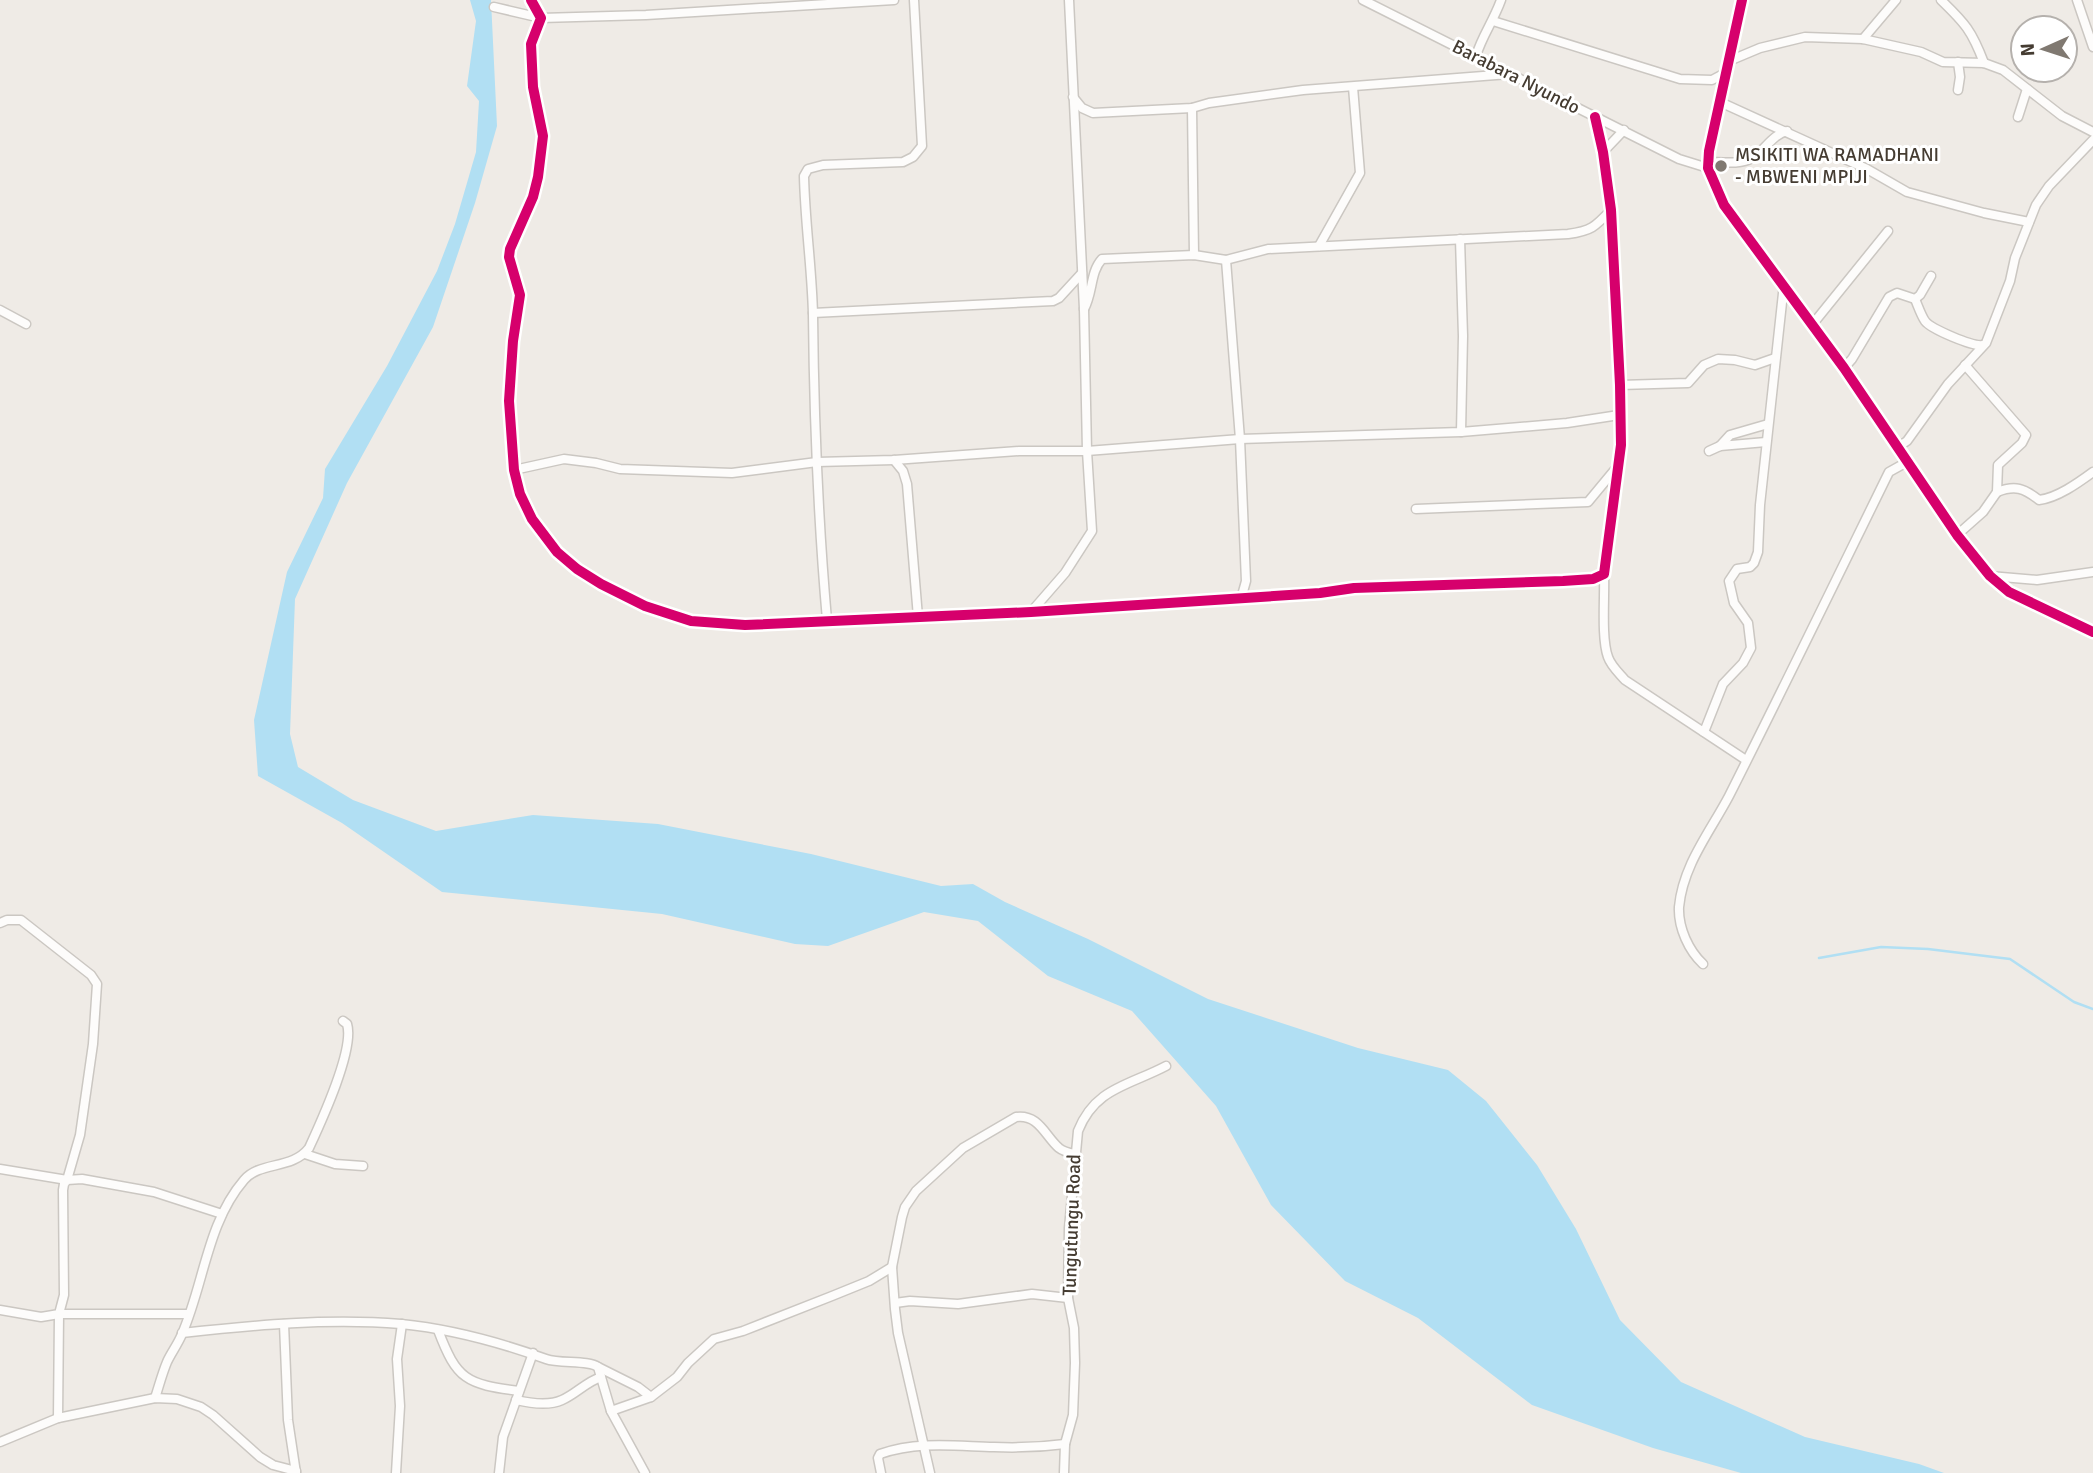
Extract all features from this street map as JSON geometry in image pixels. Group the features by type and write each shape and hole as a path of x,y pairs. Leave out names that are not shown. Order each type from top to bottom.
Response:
{"street":[{"path":"531,0 541,18"},
{"path":"494,7 541,18 646,15 738,4 894,0"},
{"path":"827,620 820,546 812,373 813,313 805,171 812,166 903,162 913,157 922,146 914,0"},
{"path":"1031,611 1065,573 1092,531 1069,0"},
{"name":"Barabara Nyundo","path":"1363,0 1679,159 1708,165"},
{"path":"1476,56 1501,0"},
{"path":"1742,0 1708,165 1724,205 1844,368 1957,535 1990,576 2009,592 2093,632"},
{"path":"1863,39 1896,0"},
{"path":"1941,0 1958,14 1976,40 1984,63"},
{"path":"2077,0 2093,47"},
{"path":"541,18 531,44 533,87 543,136 538,177 528,210 510,248 509,257 520,295 512,345 509,401 514,470 520,494 532,519 557,552 585,574 645,606 705,624 745,625 1241,599 1354,588 1563,581 1593,579 1604,574"},
{"path":"1493,21 1680,79 1712,80 1727,72"},
{"path":"1729,61 1760,48 1805,37 1863,39 1921,52 1943,62 1984,63 2003,70 2062,116 2093,132"},
{"path":"1958,62 1958,90"},
{"path":"1073,97 1082,108 1093,113 1192,108 1209,103 1303,90 1508,74"},
{"path":"1319,246 1360,173 1353,87"},
{"path":"2018,117 2027,89"},
{"path":"1720,102 1867,169 1907,192 2029,222"},
{"path":"1192,108 1194,255"},
{"path":"1595,117 1611,210 1620,385 1621,445 1604,574 1605,640 1608,656 1625,680 1746,760"},
{"path":"1603,152 1624,130"},
{"path":"1708,165 1751,159 1779,133 1787,131"},
{"path":"1898,447 1907,441 1948,384 1986,343 2036,205 2049,186 2093,140"},
{"path":"1084,309 1092,292 1096,266 1102,259 1194,255 1226,260 1268,249 1586,231 1596,226 1611,210"},
{"path":"1812,324 1888,231"},
{"path":"1460,239 1463,337 1461,432"},
{"path":"1226,260 1240,439 1245,581 1241,599"},
{"path":"813,313 1053,302 1082,273"},
{"path":"1915,299 1931,276"},
{"path":"1704,732 1723,684 1743,663 1751,648 1748,623 1734,603 1729,581 1737,569 1750,567 1755,563 1758,552 1766,442 1784,284"},
{"path":"1844,368 1889,298 1897,293 1915,299 1926,322 1933,327 1976,346 1986,343"},
{"path":"0,310 26,324"},
{"path":"1620,385 1688,383 1704,365 1718,359 1755,365 1775,358"},
{"path":"1957,535 1983,512 1997,492 1998,465 2022,443 2026,435 1965,365"},
{"path":"514,470 564,459 620,469 732,473 817,462 1087,450 1240,439 1461,432 1567,423 1619,415"},
{"path":"1720,446 1730,435 1768,424"},
{"path":"1709,451 1720,446 1766,442"},
{"path":"894,460 903,471 907,484 918,617"},
{"path":"1703,964 1692,954 1681,924 1679,908 1686,876 1728,798 1889,472 1907,462"},
{"path":"1416,509 1588,502 1618,464"},
{"path":"1997,492 2009,488 2024,488 2039,500 2045,499 2079,483 2093,472"},
{"path":"1990,576 2037,580 2093,572"},
{"path":"0,923 21,920 96,981 89,1071 80,1135 63,1190 64,1295 59,1314 58,1418"},
{"path":"155,1398 167,1361 182,1333 222,1213 246,1178 255,1171 291,1161 304,1154 316,1132 345,1056 349,1029 348,1024 343,1021"},
{"name":"Tungutungu Road","path":"1064,1473 1065,1444 1073,1415 1075,1363 1074,1328 1068,1298 1069,1228 1078,1131 1084,1116 1094,1103 1166,1066"},
{"path":"930,1473 898,1333 892,1267 902,1217 910,1198 963,1148 1016,1117 1030,1117 1047,1132 1058,1147 1075,1154"},
{"path":"304,1154 335,1164 363,1166"},
{"path":"0,1169 67,1180 82,1179 153,1192 222,1213"},
{"path":"611,1410 651,1397 677,1377 714,1339 743,1331 832,1296 892,1267"},
{"path":"895,1303 910,1301 958,1304 1032,1294 1068,1298"},
{"path":"0,1310 41,1317 59,1314 188,1314"},
{"path":"182,1333 284,1324 402,1324 492,1341 565,1363 593,1363 651,1397"},
{"path":"0,1442 58,1418 155,1398 177,1399 201,1407 273,1465 296,1472 288,1420 284,1324"},
{"path":"396,1473 401,1406 397,1359 402,1324"},
{"path":"438,1330 450,1359 464,1377 482,1384 519,1391"},
{"path":"499,1473 503,1437 533,1353"},
{"path":"598,1367 611,1410 645,1473"},
{"path":"516,1400 542,1403 560,1401 590,1381 601,1377"},
{"path":"881,1473 878,1458 880,1454 904,1447 924,1444 994,1447 1065,1444"}],"water":[{"path":"470,0 491,0 497,126 475,203 433,327 347,483 295,599 290,734 298,767 353,800 436,831 533,815 658,824 811,854 941,886 973,884 1005,902 1088,939 1208,999 1358,1048 1448,1070 1486,1101 1537,1165 1576,1229 1620,1320 1681,1382 1805,1437 1919,1464 1944,1473 1741,1473 1653,1448 1532,1405 1418,1318 1345,1281 1271,1205 1216,1106 1132,1011 1048,976 978,921 924,912 828,946 795,944 662,914 442,892 342,823 258,776 254,720 287,572 323,498 325,469 387,366 437,271 455,224 476,152 479,101 467,86 476,21"}],"waterway":[{"path":"1819,958 1881,947 1928,949 2010,959 2074,1002 2093,1009"}],"cycle path":[{"path":"531,0 541,18 531,44 533,87 543,136 533,197 509,257 520,295 513,341 509,401 514,470 520,494 532,519 557,552 577,569 645,606 691,621 745,625 1031,612 1320,593 1354,588 1563,581 1593,579 1604,574 1621,445 1620,385 1611,210 1595,117"},
{"path":"1742,0 1709,151 1708,168 1724,205 1844,368 1957,535 1990,576 2009,592 2093,632"}],"place":[{"name":"MSIKITI WA RAMADHANI - MBWENI MPIJI","path":"1721,166"}]}
